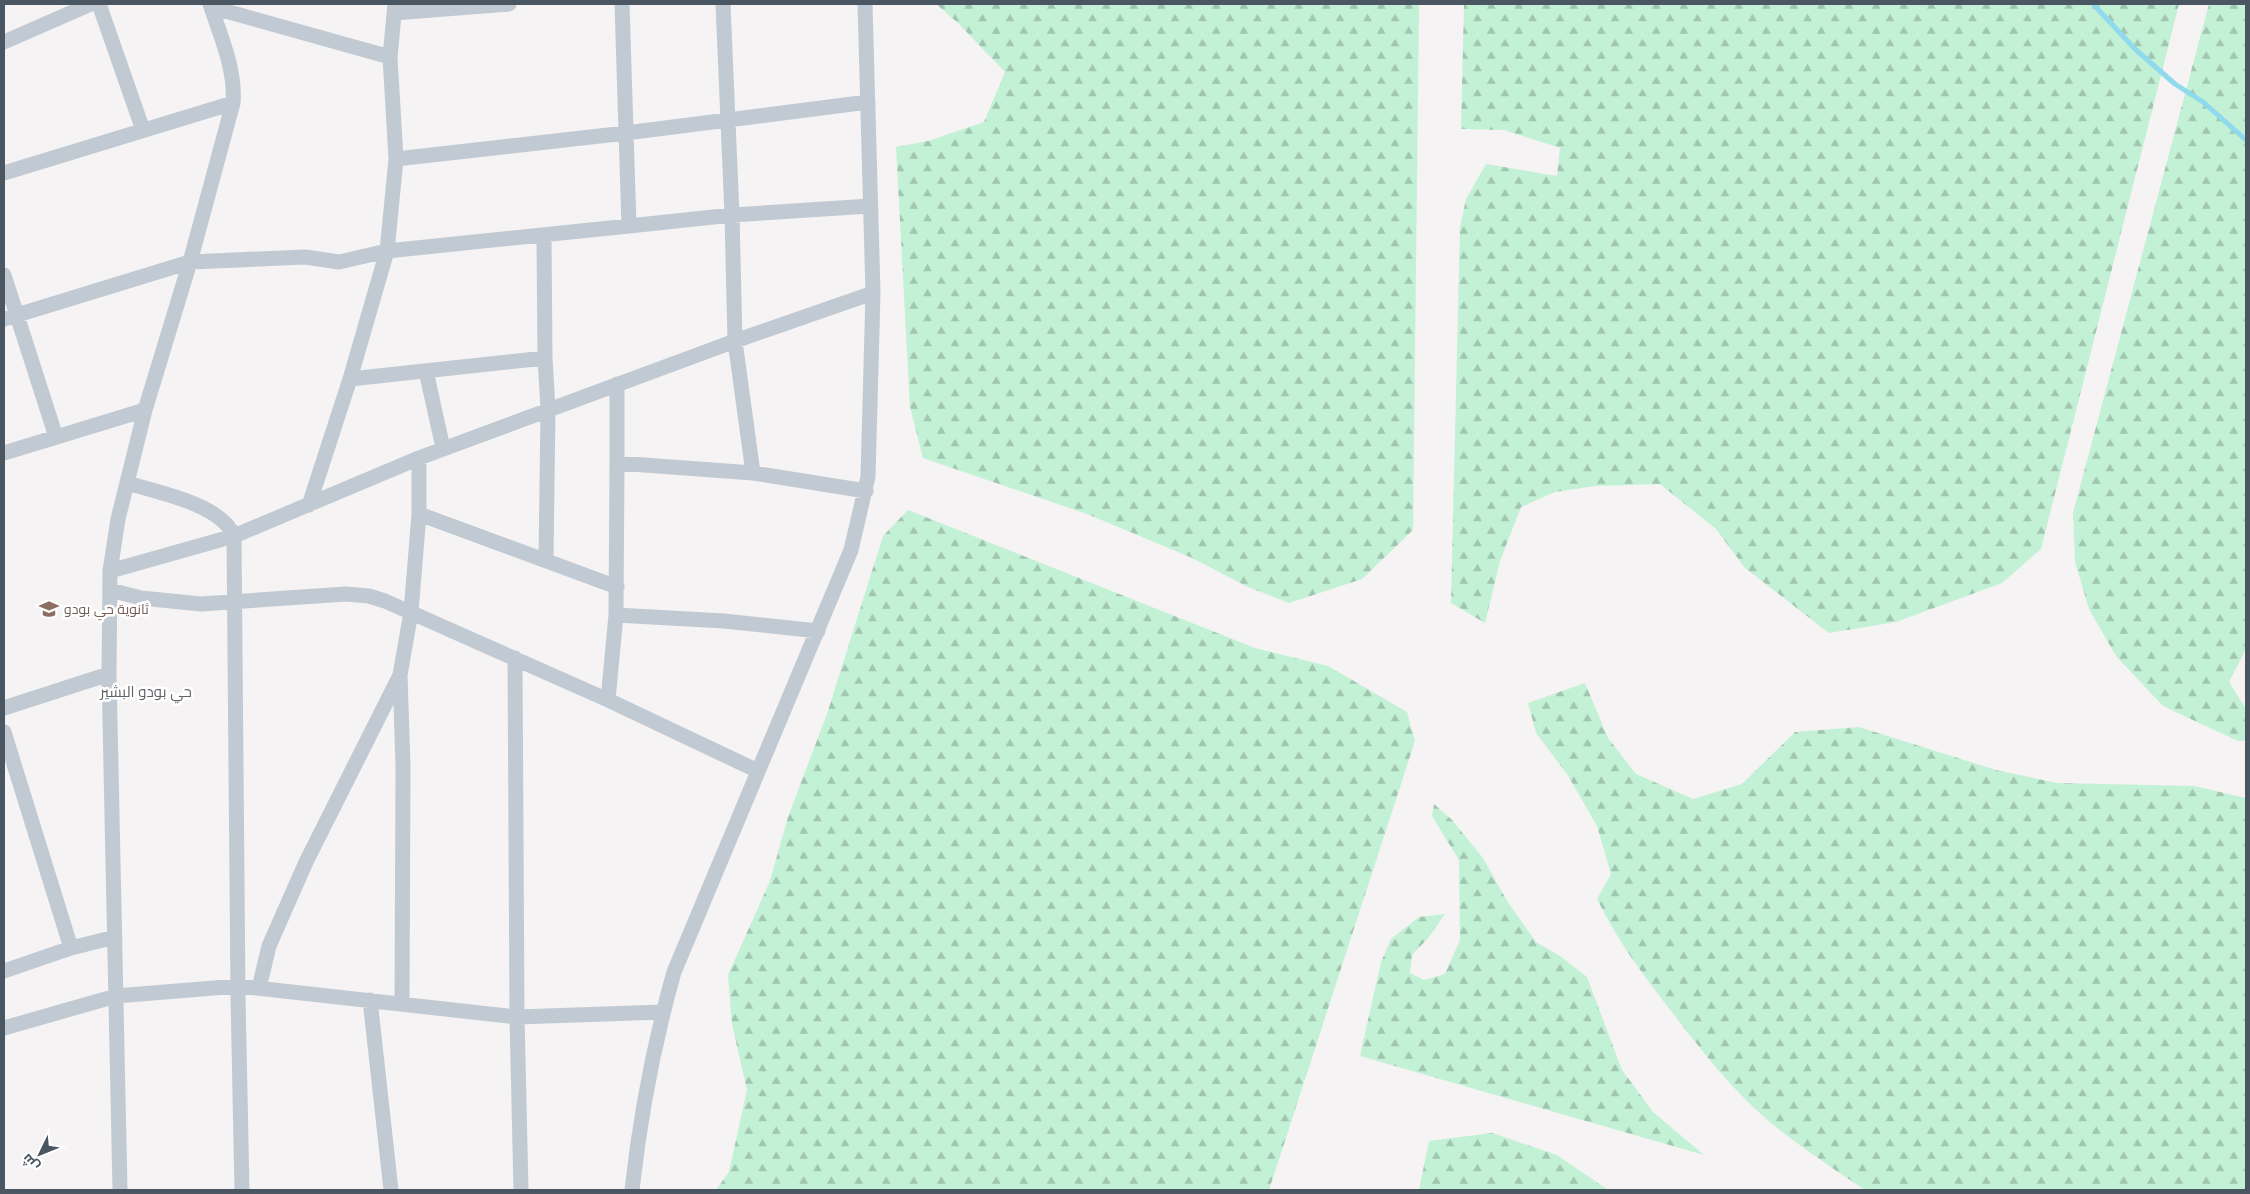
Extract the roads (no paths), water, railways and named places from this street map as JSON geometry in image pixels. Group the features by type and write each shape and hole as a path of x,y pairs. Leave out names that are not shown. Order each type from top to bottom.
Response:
{"street":[{"path":"4,42 91,4"},
{"path":"99,4 143,130"},
{"path":"309,505 350,379 387,251 396,159 390,57 395,8 509,4"},
{"path":"622,4 629,226"},
{"path":"723,4 735,341 753,473"},
{"path":"632,1190 644,1103 663,1012 674,972 851,550 866,491 872,293 865,4"},
{"path":"211,5 390,57"},
{"path":"120,1190 109,674 110,571 118,520 145,410 190,262 233,103 234,87 211,5"},
{"path":"396,159 626,134 868,102"},
{"path":"4,173 233,103"},
{"path":"10,317 190,262 305,257 339,262 387,251 732,215 870,206"},
{"path":"544,236 545,358 548,409 546,560"},
{"path":"4,275 10,317 56,437"},
{"path":"110,571 234,536 443,448 872,293"},
{"path":"350,379 545,358"},
{"path":"426,371 443,448"},
{"path":"608,700 616,615 617,384"},
{"path":"4,453 145,410"},
{"path":"402,1003 404,766 400,676 411,612 419,514 419,458"},
{"path":"617,463 753,473 866,491"},
{"path":"127,483 197,504 228,524 234,536 238,986 242,1190"},
{"path":"419,514 616,587"},
{"path":"110,590 174,602 201,604 346,594 369,596 411,612 515,658 758,770"},
{"path":"616,615 724,621 818,632"},
{"path":"515,658 517,1017 521,1190"},
{"path":"4,708 109,674"},
{"path":"259,988 269,946 306,862 400,676"},
{"path":"4,732 71,948"},
{"path":"4,972 71,948 115,937"},
{"path":"4,1028 116,996 238,986 517,1017 663,1012"},
{"path":"370,1000 391,1190"}],"waterway":[{"path":"2093,4 2136,50 2175,84 2203,102 2246,140"}],"place":[{"name":"ثانوية حي بودو","path":"49,609"}],"district":[{"name":"حي بودو البشير","path":"146,692"}]}
